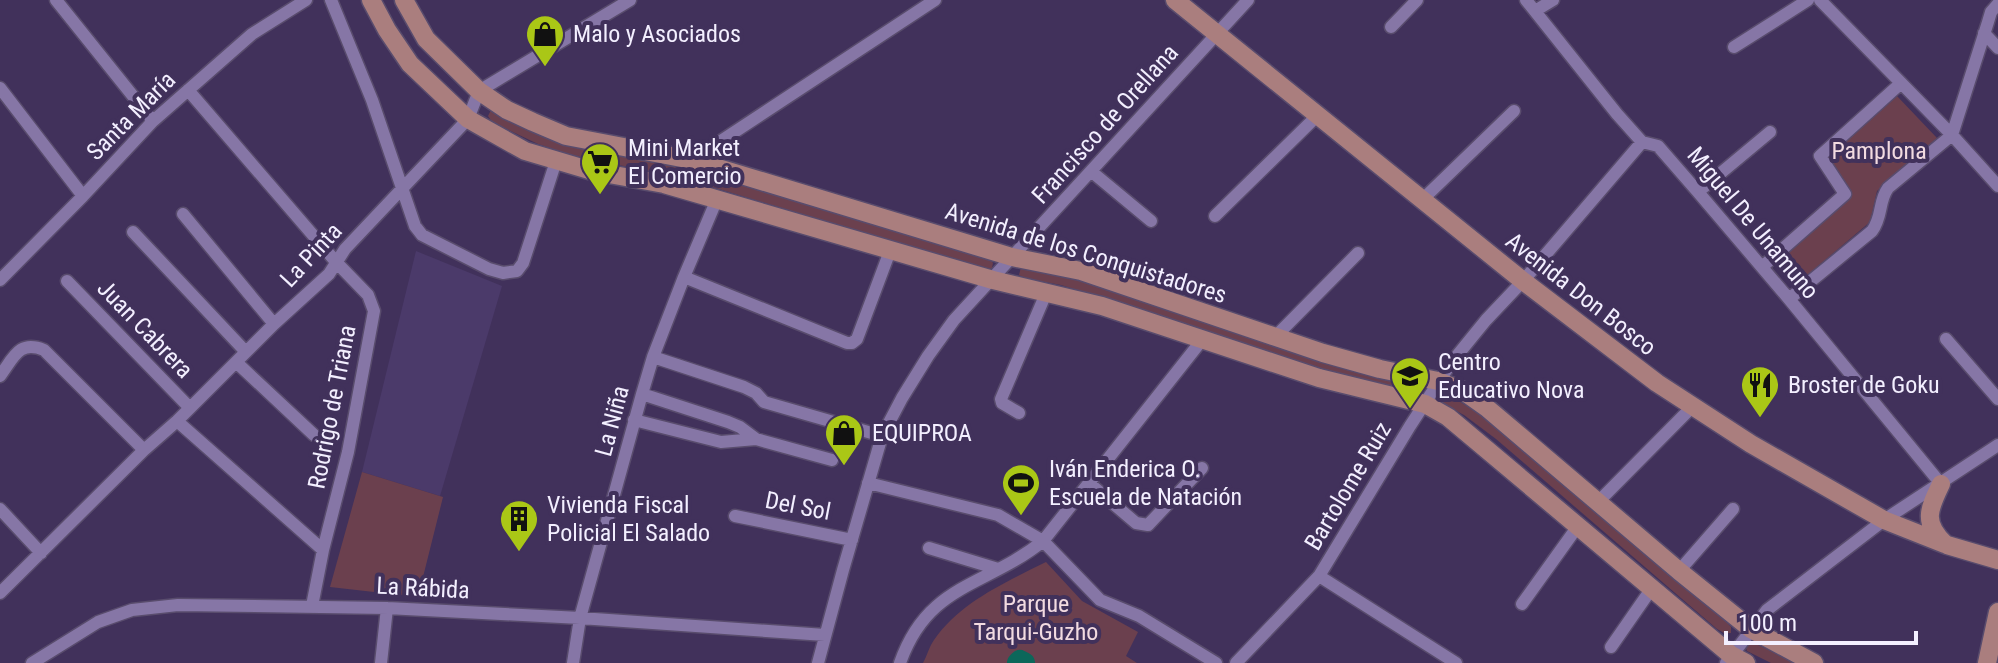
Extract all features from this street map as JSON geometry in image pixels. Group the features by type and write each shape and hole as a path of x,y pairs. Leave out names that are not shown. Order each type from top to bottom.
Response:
{"main road":[{"name":"Avenida de los Conquistadores","path":"371,0 410,64 468,119 525,151 592,171 664,184 993,280 1102,306 1319,378 1425,404 1448,417 1734,660"},
{"name":"Avenida de los Conquistadores","path":"404,0 426,39 479,91 507,110 566,136 692,160 1012,257 1081,271 1275,337 1380,369 1438,381 1463,391 1751,629 1814,663"},
{"name":"Avenida Don Bosco","path":"1175,0 1523,281 1692,407 1884,520 1947,545 1998,560"},
{"path":"1941,484 1930,507 1929,520 1933,533 1947,545"},
{"path":"1987,663 1998,612"}],"street":[{"path":"56,0 153,121"},
{"name":"Santa María","path":"0,280 153,121 252,34 306,0"},
{"path":"331,0 372,100 415,226 422,235 489,269 503,273 517,271 523,263 556,161"},
{"path":"479,91 630,0"},
{"path":"692,160 935,0"},
{"name":"Francisco de Orellana","path":"818,663 882,436 928,356 954,320 1248,0"},
{"path":"1391,27 1417,0"},
{"path":"1530,5 1553,0"},
{"path":"1734,47 1808,0"},
{"path":"1820,0 1998,186"},
{"path":"1789,299 1872,231 1879,220 1883,194 1888,188 1952,135 1991,12 1998,4"},
{"name":"Miguel De Unamuno","path":"1530,5 1642,142 1658,146 1698,192 1941,484"},
{"path":"1984,33 1998,48"},
{"path":"1762,267 1845,194 1820,156 1900,84"},
{"path":"0,88 83,196"},
{"name":"Rodrigo de Triana","path":"188,90 368,295 374,311 348,452 312,606"},
{"name":"La Pinta","path":"0,593 144,450 329,274 345,249 468,119 479,91"},
{"path":"1423,199 1514,111"},
{"path":"1215,216 1319,114"},
{"path":"1698,192 1770,132"},
{"name":"Bartolome Ruiz","path":"1236,663 1319,576 1438,381 1486,320 1642,142"},
{"path":"1092,172 1151,221"},
{"name":"La Niña","path":"573,663 580,618 653,357 717,199"},
{"path":"183,214 274,324"},
{"path":"133,232 246,352"},
{"path":"684,277 850,343 857,339 890,251"},
{"path":"1275,337 1358,253"},
{"name":"Juan Cabrera","path":"67,281 190,408"},
{"path":"1019,413 1005,406 1001,399 1047,291"},
{"path":"1946,339 1998,399"},
{"path":"900,663 923,618 933,608 969,584 1026,555 1043,541 1202,340"},
{"path":"0,376 18,351 26,346 44,350 144,450"},
{"path":"653,357 744,387 764,402 882,436"},
{"path":"236,362 314,435"},
{"path":"642,394 728,422 756,439 832,460"},
{"path":"1599,501 1692,407"},
{"path":"634,420 721,442 756,439"},
{"path":"177,421 323,550"},
{"path":"1734,660 1751,629 1767,610 1884,520 1998,445"},
{"path":"1089,483 1136,523 1148,525 1202,468"},
{"path":"868,483 998,515 1043,541 1100,600 1139,616 1216,663"},
{"path":"0,509 41,553"},
{"path":"1679,571 1733,509"},
{"name":"Del Sol","path":"735,516 852,540"},
{"path":"1522,604 1578,526"},
{"path":"929,548 998,569"},
{"path":"1319,576 1456,663"},
{"path":"1611,647 1652,588"},
{"name":"La Rábida","path":"32,663 98,622 132,610 178,605 387,608 825,635"},
{"path":"381,663 387,608"}],"shaded area":[{"path":"416,251 502,286 440,496 362,472"}],"green space":[{"name":"Pamplona","path":"1897,96 1937,138 1877,191 1870,222 1798,283 1792,284 1777,265 1779,261 1848,199 1827,158"},
{"path":"491,110 542,136 689,168 990,259 992,268 982,269 686,179 571,155 538,144 492,122 488,116"},
{"path":"1021,267 1064,274 1405,383 1413,387 1413,392 1328,373 1119,303 1061,285 1024,278 1019,275"},
{"path":"1443,394 1482,415 1724,619 1731,627 1731,633 1717,629 1496,439 1443,404 1439,398"},
{"path":"362,472 443,497 418,597 330,587"},
{"name":"Parque Tarqui-Guzho","path":"1046,562 1082,601 1138,632 1126,656 1137,663 923,663 934,640 970,604"},
{"path":"1750,643 1797,663 1771,663 1747,651 1745,645"}],"waterway":[{"path":"1018,663 1024,663"}],"place":[{"name":"Malo y Asociados","path":"545,68"},
{"name":"Mini Market El Comercio","path":"600,196"},
{"name":"Centro Educativo Nova","path":"1410,410"},
{"name":"Broster de Goku","path":"1760,419"},
{"name":"EQUIPROA","path":"844,467"},
{"name":"Iván Enderica O. Escuela de Natación","path":"1021,517"},
{"name":"Vivienda Fiscal Policial El Salado","path":"519,553"}]}
